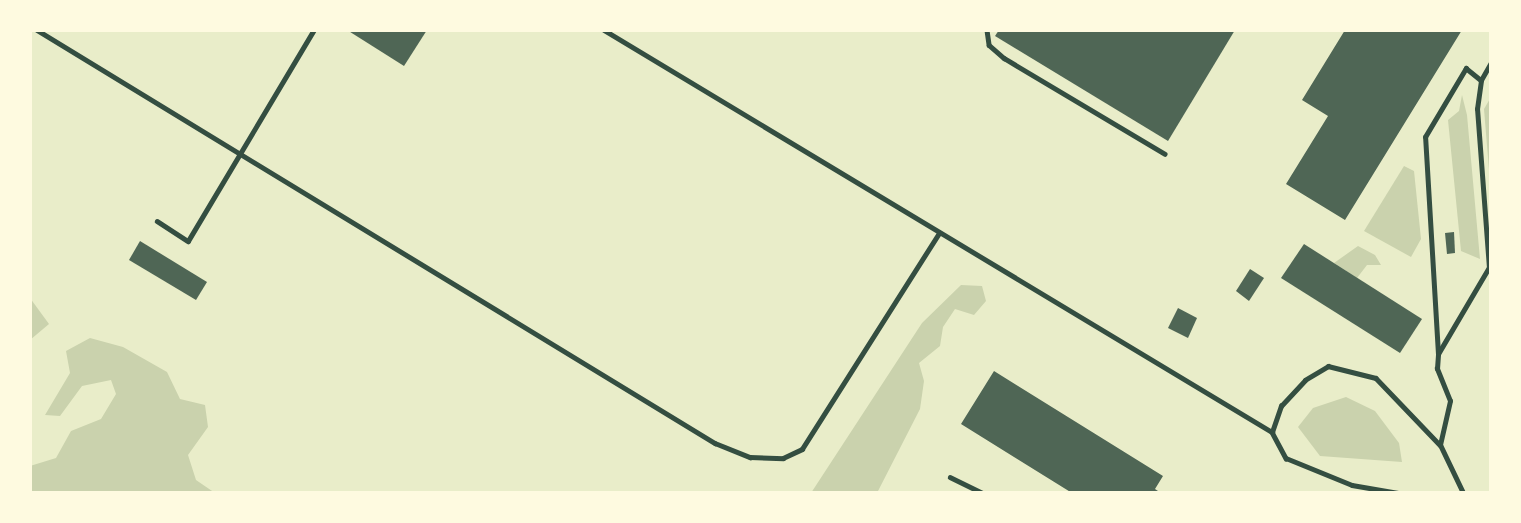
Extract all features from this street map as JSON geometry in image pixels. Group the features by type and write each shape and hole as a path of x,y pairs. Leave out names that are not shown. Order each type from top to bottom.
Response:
{"lane":[{"path":"37,30 240,151 715,442 750,457 783,458 802,449 939,234"},
{"path":"157,221 188,241 314,30"},
{"path":"604,30 939,234 1272,432 1286,458 1352,485 1399,493"},
{"path":"987,30 989,45 1004,58 1165,154"},
{"path":"1438,354 1490,266 1478,109 1481,80 1491,63"},
{"path":"1440,445 1450,401 1437,369 1425,137 1466,68 1481,80"},
{"path":"1272,432 1281,406 1305,380 1328,366 1376,378 1440,445 1463,493"},
{"path":"950,477 983,493"}],"green space":[{"path":"1462,95 1467,115 1480,259 1461,251 1448,120 1459,111"},
{"path":"1491,97 1491,194 1484,109"},
{"path":"1404,166 1414,171 1421,239 1411,257 1364,231"},
{"path":"1358,246 1375,255 1381,265 1367,265 1357,278 1334,263"},
{"path":"961,285 982,286 986,301 974,315 955,309 943,327 940,346 919,363 924,381 920,409 877,493 811,493 922,323"},
{"path":"30,298 49,324 30,340"},
{"path":"90,338 123,347 167,372 180,399 205,405 208,427 188,455 196,480 215,493 30,493 30,466 56,458 71,431 101,419 116,394 111,380 82,386 60,416 45,415 70,373 66,351"},
{"path":"1346,397 1375,411 1399,443 1402,462 1320,456 1298,427 1313,408"}],"building":[{"path":"347,30 427,30 404,66"},
{"path":"999,30 1235,30 1168,141 995,36"},
{"path":"1345,30 1462,30 1345,220 1286,184 1328,116 1302,100"},
{"path":"1454,232 1455,253 1447,254 1445,233"},
{"path":"140,241 207,282 196,300 129,260"},
{"path":"1304,244 1422,319 1400,353 1281,278"},
{"path":"1250,269 1264,278 1249,301 1236,291"},
{"path":"1178,308 1197,318 1188,338 1168,328"},
{"path":"994,371 1163,476 1155,489 1161,493 1072,493 961,424"}]}
